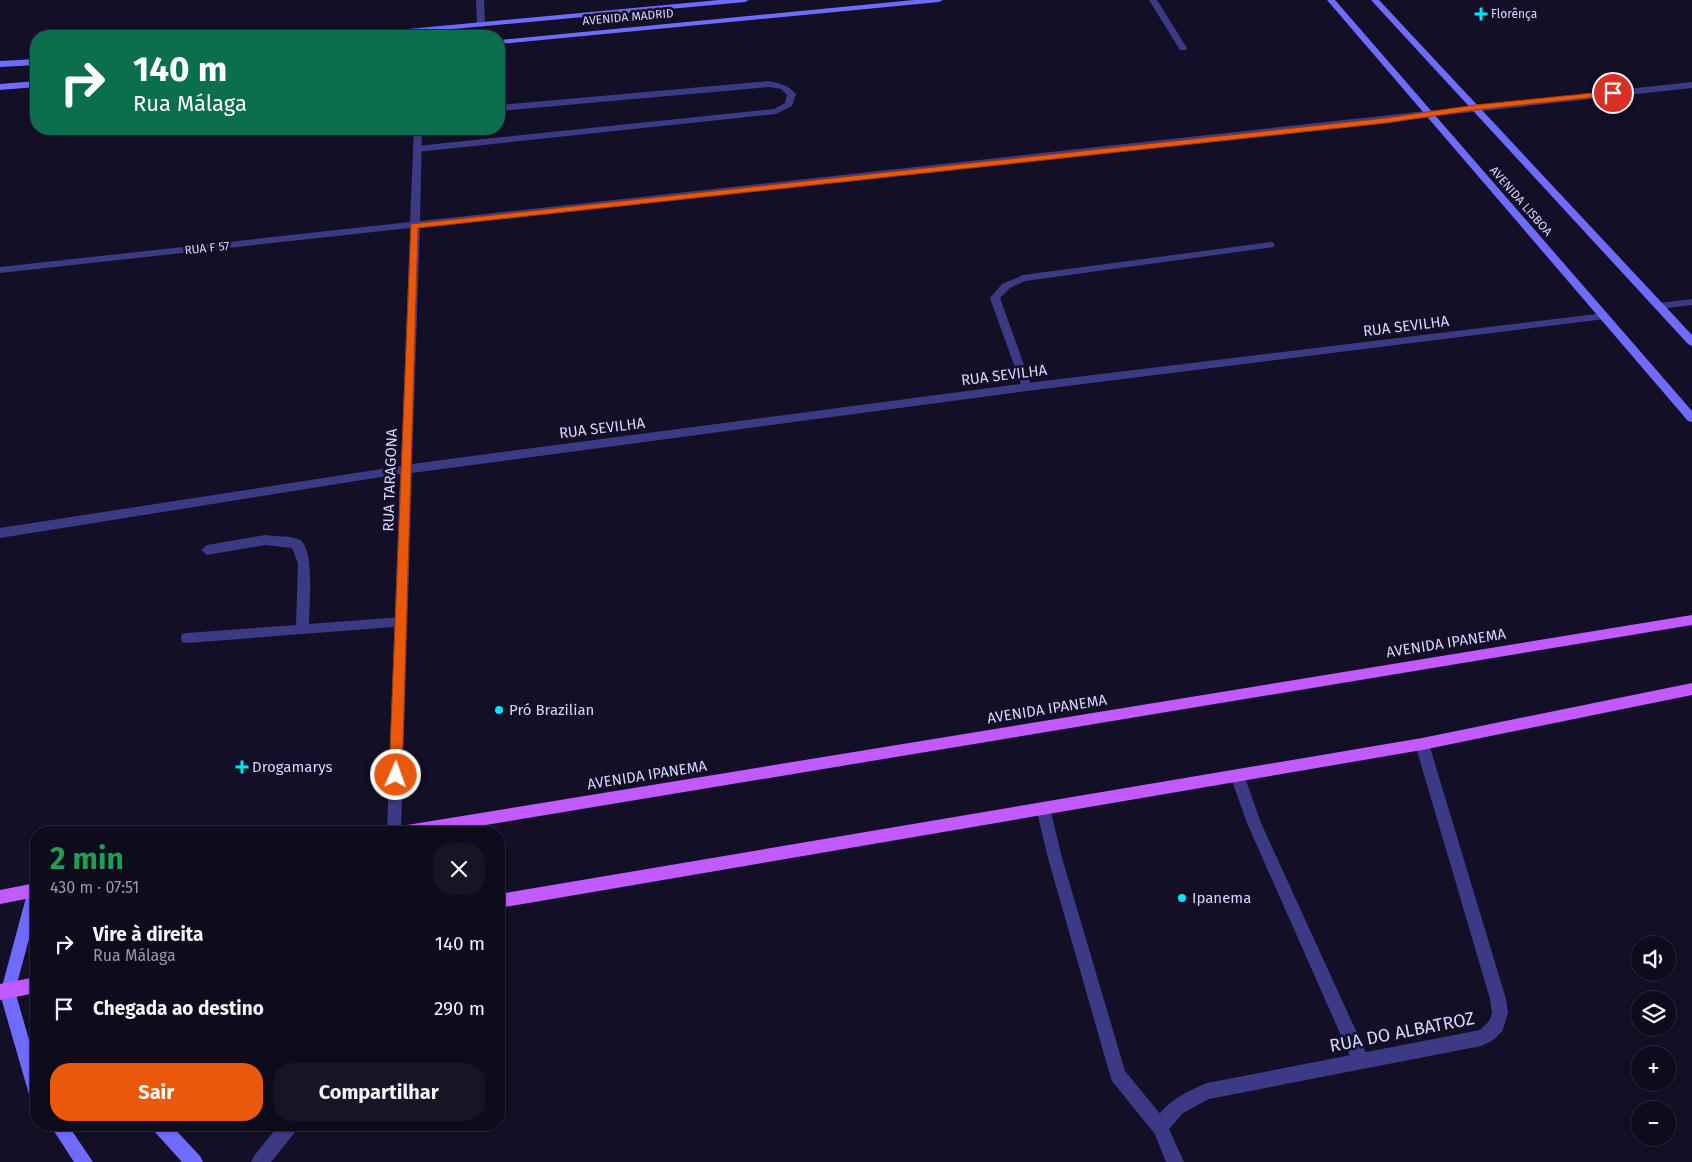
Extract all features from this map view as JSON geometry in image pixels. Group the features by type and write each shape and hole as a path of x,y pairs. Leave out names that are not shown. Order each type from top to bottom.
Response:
{"main road":[{"name":"AVENIDA MADRID","path":"448,30 481,25 745,0"},
{"name":"AVENIDA MADRID","path":"505,41 939,0"},
{"name":"AVENIDA LISBOA","path":"1331,0 1692,418"},
{"name":"AVENIDA LISBOA","path":"1375,0 1692,342"},
{"path":"0,64 30,62"},
{"path":"0,87 30,84"},
{"name":"AVENIDA IPANEMA","path":"443,826 1692,620"},
{"path":"505,900 1422,744 1692,689"},
{"path":"0,897 30,891"},
{"path":"30,909 3,992 30,1073"},
{"path":"3,992 30,986"},
{"path":"62,1131 84,1162"},
{"path":"166,1131 194,1162"}],"street":[{"path":"480,0 481,25"},
{"path":"1153,0 1183,48"},
{"path":"417,149 776,111 789,104 792,94 784,87 769,84 505,107"},
{"name":"RUA F 57","path":"0,270 1430,115 1475,107 1692,85"},
{"name":"RUA TARAGONA","path":"394,826 418,135"},
{"path":"1027,387 996,298 1006,286 1023,278 1271,245"},
{"path":"1659,306 1692,302"},
{"name":"RUA SEVILHA","path":"407,469 1027,387 1605,316"},
{"path":"0,533 407,469"},
{"path":"208,550 265,540 297,544 304,564 302,630"},
{"path":"187,638 401,622"},
{"name":"RUA DO ALBATROZ","path":"1160,1127 1177,1106 1207,1091 1481,1038 1490,1034 1496,1026 1500,1013 1498,999 1422,744"},
{"path":"1237,775 1254,823 1361,1061"},
{"path":"1042,808 1118,1075 1160,1127 1175,1162"},
{"path":"260,1162 285,1131"}],"place":[{"name":"Florênça","path":"1481,14"},
{"name":"Pró Brazilian","path":"499,710"},
{"name":"Drogamarys","path":"242,767"},
{"name":"Ipanema","path":"1182,898"}],"route":[{"path":"396,775 414,226 1386,120 1475,107 1613,93"}]}
